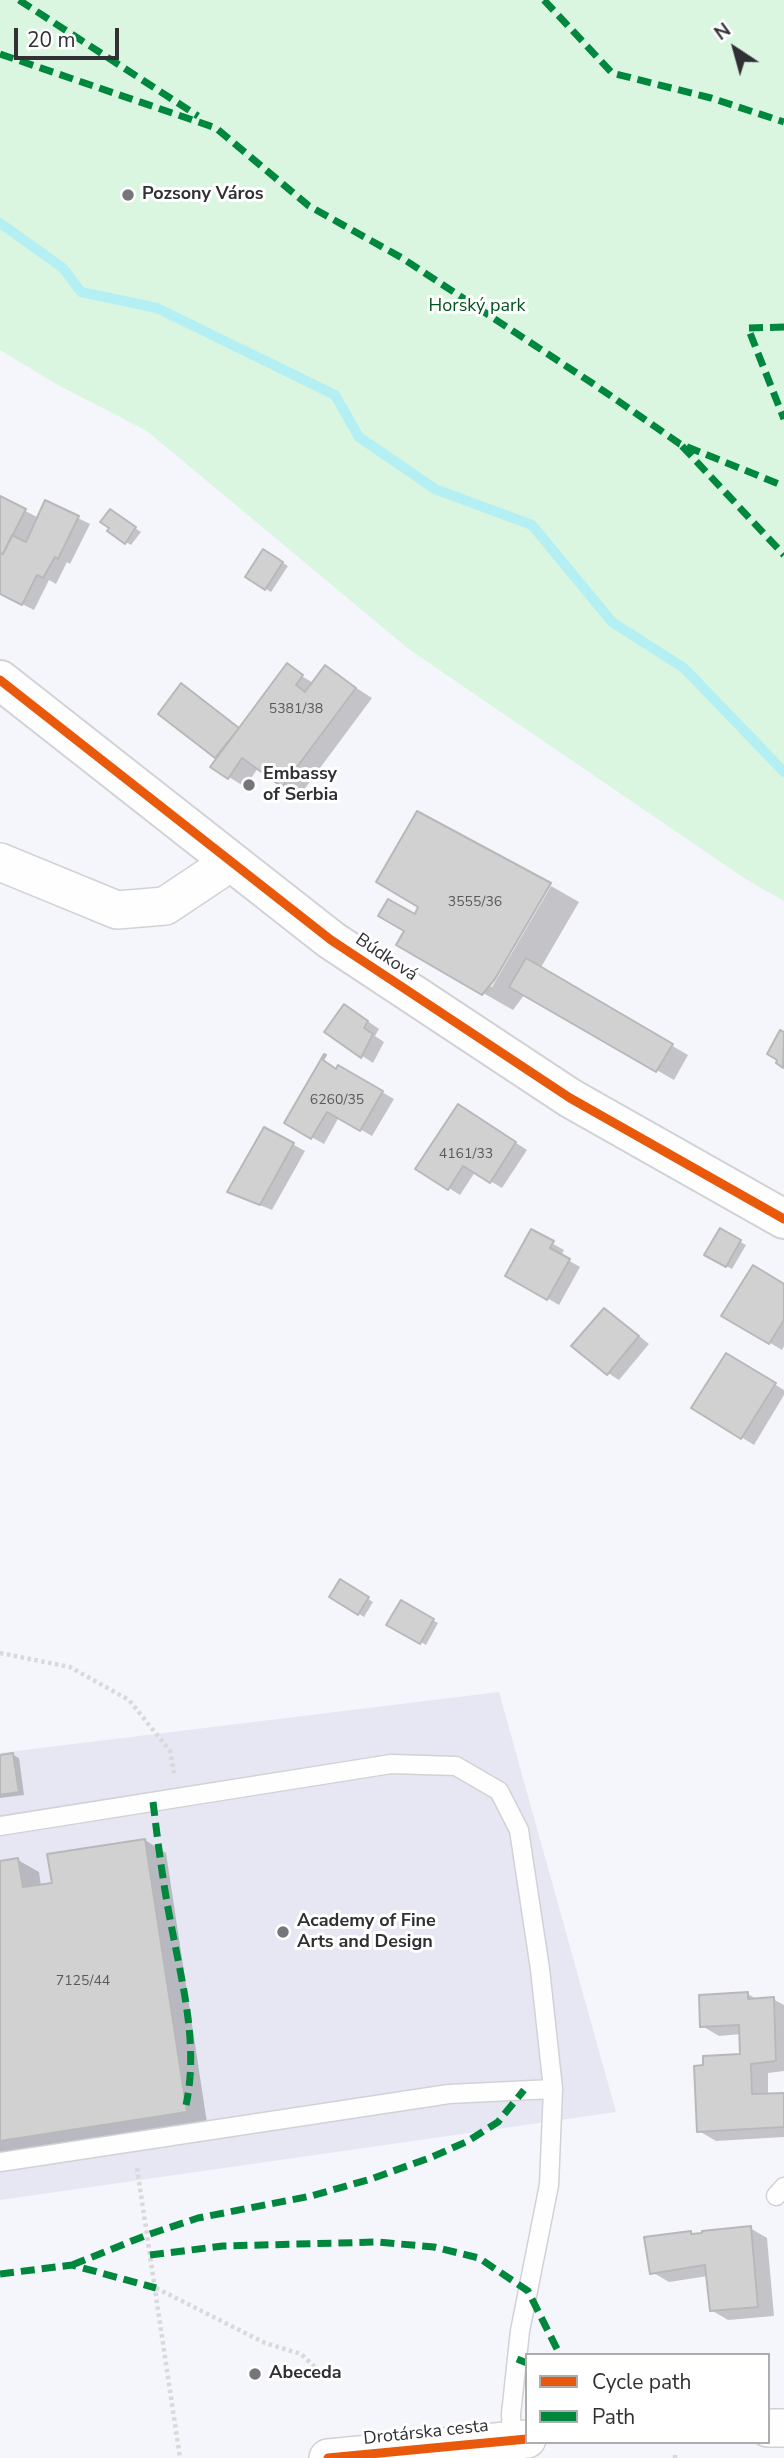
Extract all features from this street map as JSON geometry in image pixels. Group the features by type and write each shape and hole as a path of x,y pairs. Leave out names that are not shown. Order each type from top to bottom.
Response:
{"street":[{"name":"Búdková","path":"0,680 331,940 570,1098 784,1219"},
{"path":"0,862 117,910 165,906 231,862"},
{"name":"Drotárska cesta","path":"328,2458 520,2439"}],"lane":[{"path":"0,1826 391,1764 456,1766 499,1791 519,1830 540,1969 553,2089 550,2185 520,2330 511,2414 520,2439"},
{"path":"0,2162 449,2094 553,2089"}],"path":[{"path":"0,1653 71,1667 129,1700 170,1751 178,1798"},
{"path":"133,2143 180,2458"},
{"path":"156,2288 265,2343 301,2354 315,2367"}],"shaded area":[{"name":"Academy of Fine Arts and Design","path":"499,1692 616,2112 0,2200 0,1753"}],"green space":[{"name":"Horský park","path":"0,0 784,0 784,901 747,880 410,650 147,431 56,384 0,350"}],"building":[{"path":"0,496 26,509 3,554 0,553"},
{"path":"45,500 79,516 58,559 55,557 43,578 37,575 22,605 0,594 0,553 3,554 12,535 26,542"},
{"path":"110,509 136,527 125,544 107,531 109,528 100,522"},
{"path":"263,549 283,562 265,590 245,577"},
{"path":"287,663 303,675 296,685 305,692 325,665 356,688 282,787 242,758 228,779 210,767"},
{"path":"181,683 239,728 215,758 158,714"},
{"path":"417,811 551,883 495,979 482,995 396,945 404,931 378,916 388,899 415,914 418,907 376,882"},
{"path":"526,958 673,1044 656,1072 509,987"},
{"path":"344,1004 368,1021 364,1028 373,1034 361,1058 324,1032"},
{"path":"780,1030 784,1032 783,1068 767,1054"},
{"path":"324,1054 326,1055 323,1060 336,1069 338,1065 383,1091 360,1131 327,1112 311,1139 284,1123"},
{"path":"458,1104 516,1142 490,1183 463,1166 448,1190 415,1169"},
{"path":"264,1127 294,1143 260,1205 227,1192"},
{"path":"720,1228 741,1240 726,1267 704,1255"},
{"path":"531,1229 554,1241 550,1248 570,1259 547,1300 505,1276"},
{"path":"753,1265 784,1284 784,1320 769,1344 721,1316"},
{"path":"604,1308 639,1336 607,1375 571,1346"},
{"path":"726,1353 776,1383 741,1439 691,1408"},
{"path":"340,1579 369,1597 358,1615 329,1597"},
{"path":"401,1600 434,1619 420,1644 386,1625"},
{"path":"13,1753 19,1792 0,1795 0,1755"},
{"path":"145,1839 187,2112 0,2141 0,1861 18,1858 23,1887 52,1883 47,1854"},
{"path":"748,1992 748,1999 774,1997 776,2061 751,2064 752,2094 784,2093 784,2127 697,2132 694,2066 703,2065 703,2056 740,2054 739,2025 700,2027 699,1995"},
{"path":"751,2226 758,2307 710,2311 705,2265 650,2274 644,2237"}],"waterway":[{"path":"0,223 63,268 81,292 157,308 335,395 359,437 435,489 532,525 612,622 684,668 784,772"}],"marked path":[{"path":"19,0 198,116"},
{"path":"544,0 612,73 711,98 784,122"},
{"path":"0,54 216,128 309,206 402,258 680,444 784,486"},
{"path":"784,327 748,328 784,419"},
{"path":"682,446 784,555"},
{"path":"153,1802 166,1894 188,2014 191,2060 186,2105"},
{"path":"72,2265 198,2218 311,2196 371,2179 432,2157 468,2141 498,2122 524,2090"},
{"path":"150,2255 223,2246 377,2242 434,2247 479,2258 528,2291 559,2353"},
{"path":"0,2274 72,2265 156,2288"},
{"path":"517,2359 525,2362"}],"cycle path":[{"path":"0,680 331,940 570,1098 784,1219"},
{"path":"328,2458 525,2439"}],"place":[{"name":"Pozsony Város","path":"128,195"},
{"name":"Embassy of Serbia","path":"249,785"},
{"name":"Academy of Fine Arts and Design","path":"283,1932"},
{"name":"Abeceda","path":"255,2374"}]}
